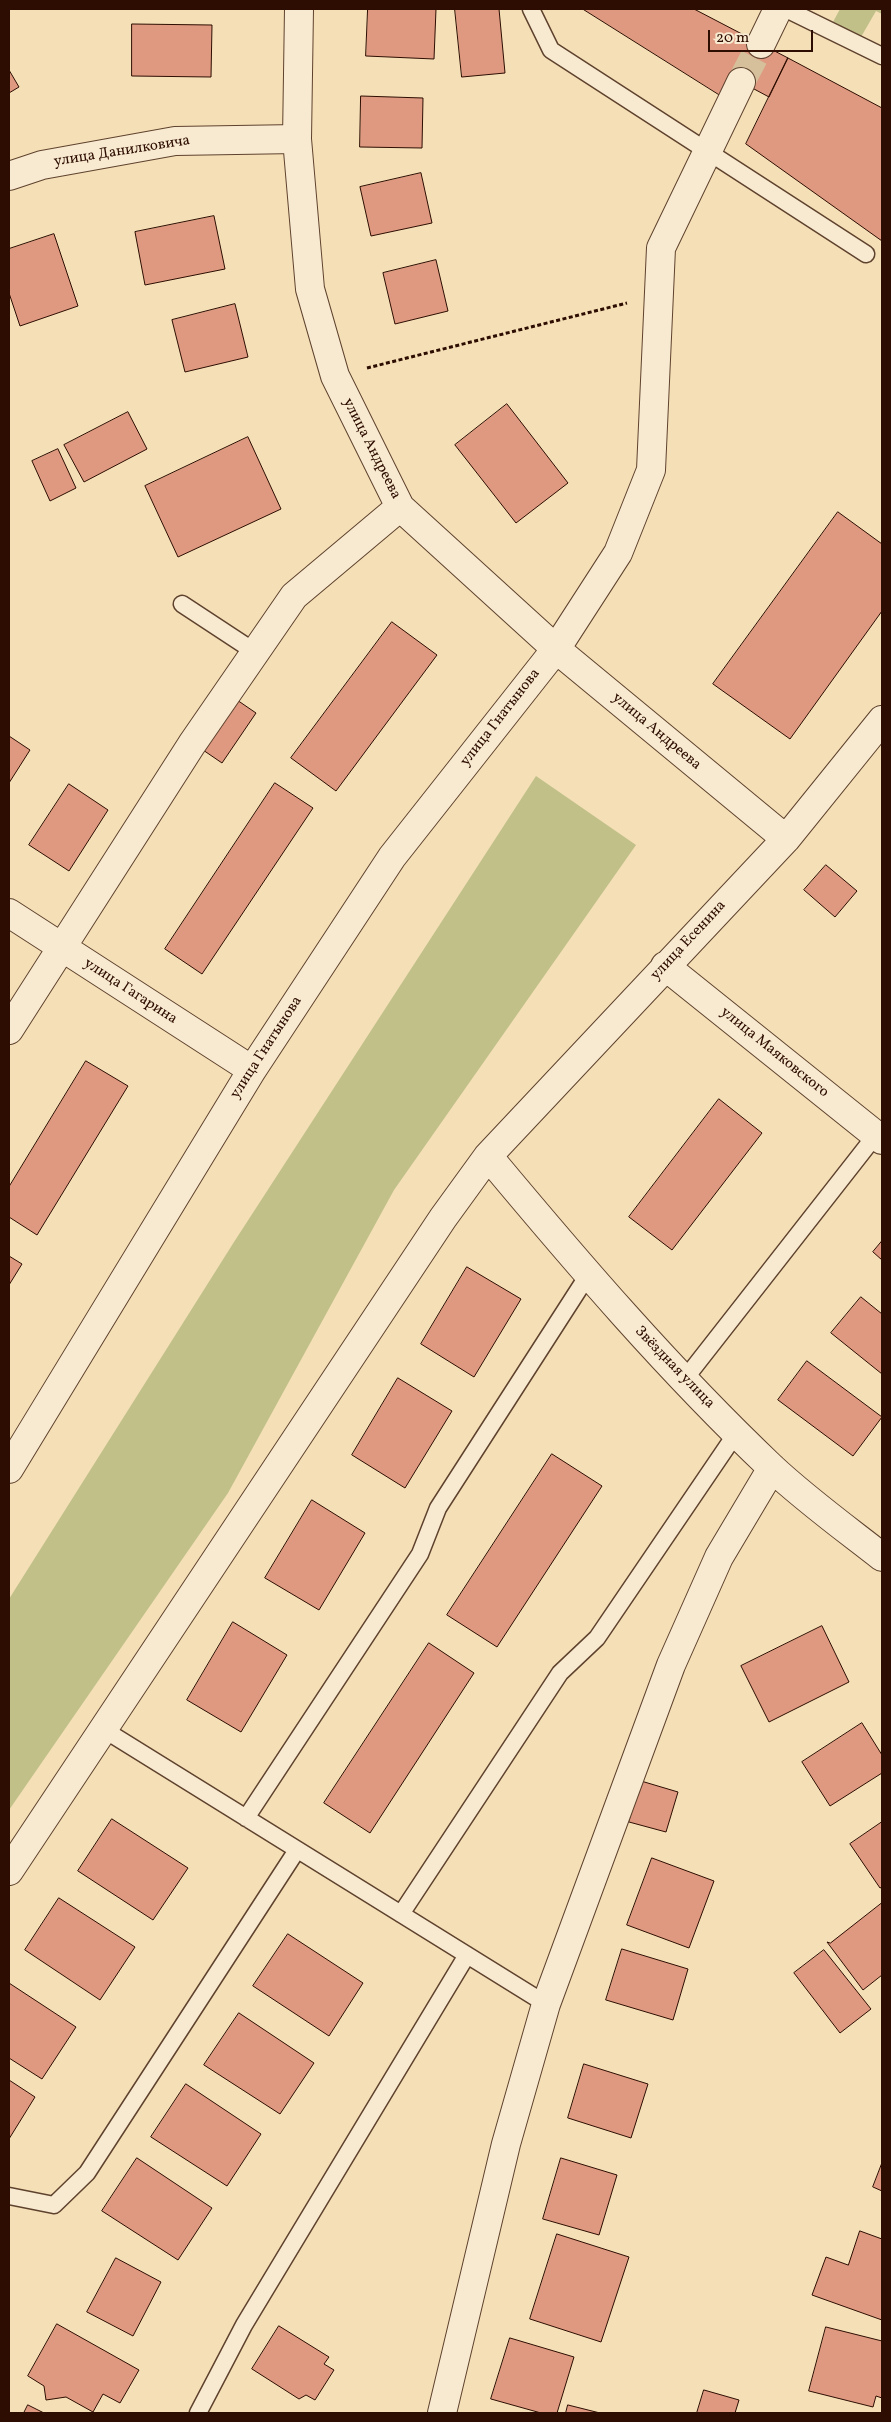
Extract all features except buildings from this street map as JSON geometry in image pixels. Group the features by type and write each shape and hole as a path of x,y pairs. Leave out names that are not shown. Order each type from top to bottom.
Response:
{"street":[{"name":"улица Андреева","path":"299,9 297,140 310,289 335,376 400,507 556,649 786,839"},
{"path":"761,44 778,9"},
{"name":"улица Гнатынова","path":"9,1469 252,1070 392,857 556,649 618,553 651,470 662,248 741,82"},
{"name":"улица Данилковича","path":"9,176 42,165 175,141 297,140"},
{"path":"9,1030 192,744 294,596 400,507"},
{"name":"улица Есенина","path":"9,1871 443,1218 488,1156 786,839 882,720"},
{"name":"улица Гагарина","path":"9,913 252,1070"},
{"name":"улица Маяковского","path":"665,966 879,1138"},
{"name":"Звёздная улица","path":"488,1156 588,1275 684,1380 772,1468 882,1557"},
{"path":"442,2413 506,2144 546,2004 671,1665 719,1557 772,1468"}],"lane":[{"path":"531,9 551,50 866,254"},
{"path":"786,9 882,56"},
{"path":"182,604 255,652"},
{"path":"684,1380 879,1138"},
{"path":"246,1818 420,1554 438,1508 588,1275"},
{"path":"401,1914 560,1673 597,1638 737,1432"},
{"path":"103,1729 546,2004"},
{"path":"9,2196 54,2205 87,2173 297,1850"},
{"path":"198,2413 244,2325 467,1955"}],"path":[{"path":"335,376 628,302 628,294"}],"shaded area":[{"path":"840,9 882,9 882,14 876,11 861,37 833,22"},
{"path":"536,776 636,845 394,1190 228,1493 9,1810 9,1599 234,1242"}],"tunnel":[{"path":"741,82 761,44"}]}
